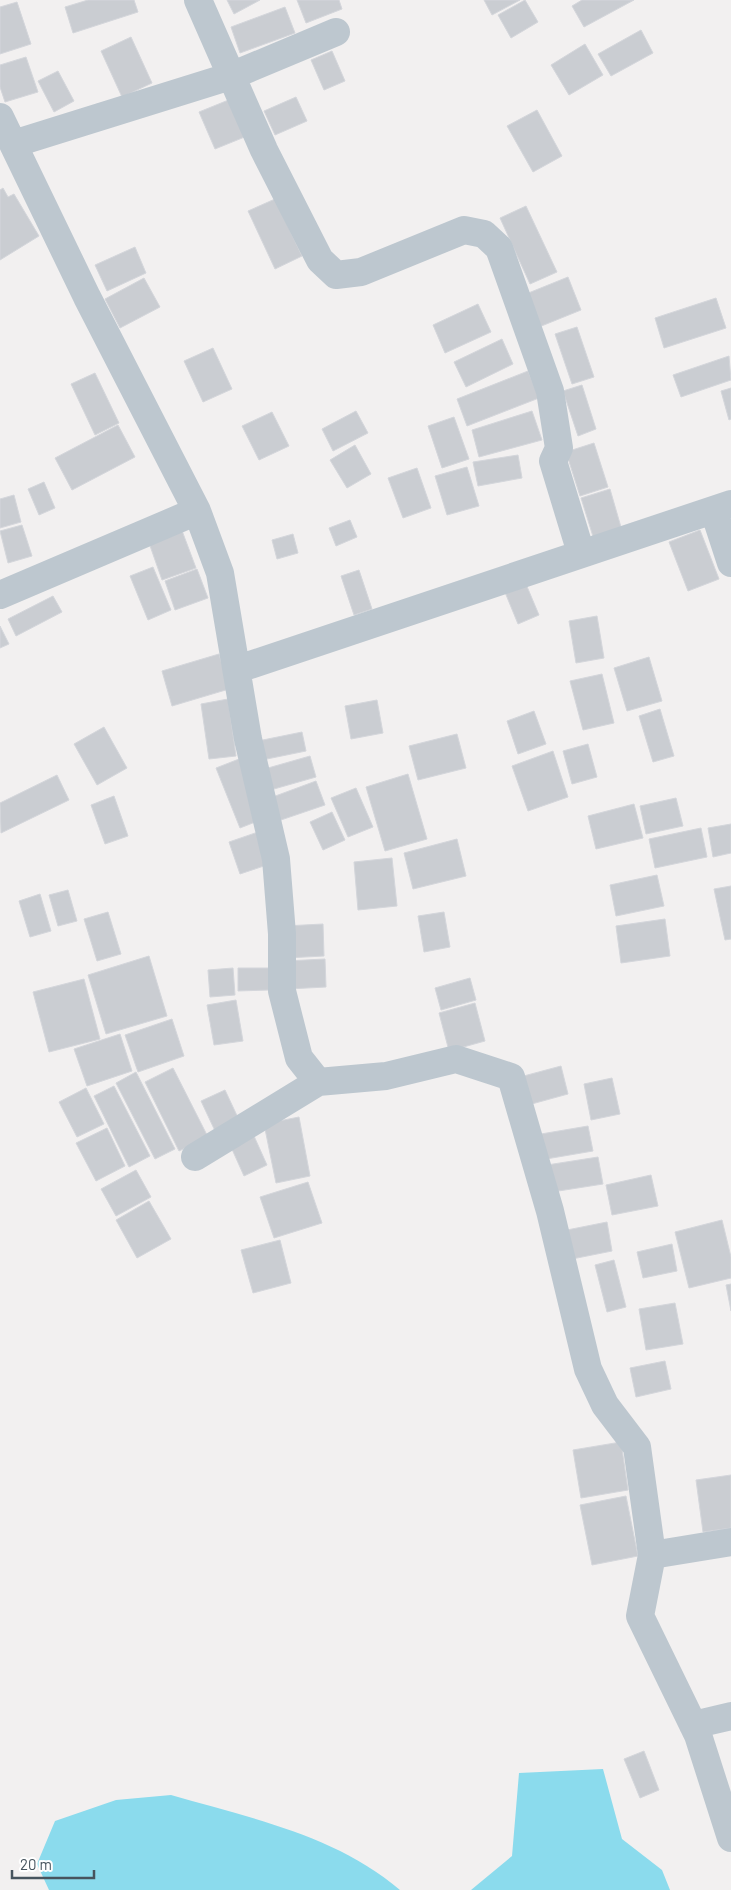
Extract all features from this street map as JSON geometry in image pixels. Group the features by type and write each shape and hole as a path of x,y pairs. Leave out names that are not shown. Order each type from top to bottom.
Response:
{"street":[{"path":"198,0 264,150 320,260 336,275 361,272 464,230 484,234 499,248 550,391 558,448 552,460 580,553"},
{"path":"13,144 231,76 336,32"},
{"path":"0,117 87,297 197,511 220,573 238,668 248,739 276,859 282,934 282,991 298,1058 318,1082"},
{"path":"238,668 723,507 731,563"},
{"path":"0,594 197,511"},
{"path":"195,1157 318,1082 386,1076 456,1059 511,1077 550,1212 588,1369 604,1405 637,1447 652,1555 640,1616 693,1725 731,1838"},
{"path":"652,1555 731,1542"},
{"path":"693,1725 731,1716"}],"water":[{"path":"603,1769 622,1839 662,1870 670,1890 471,1890 512,1856 519,1773"},
{"path":"171,1795 291,1830 320,1842 348,1855 375,1871 400,1890 49,1890 37,1864 55,1821 116,1800"}],"building":[{"path":"88,0 134,0 138,12 73,33 65,7"},
{"path":"227,0 260,0 234,14"},
{"path":"297,0 339,0 342,9 306,23"},
{"path":"484,0 520,0 492,15"},
{"path":"525,0 538,22 511,38 498,15"},
{"path":"582,0 634,0 584,27 572,6"},
{"path":"17,2 31,44 0,54 0,7"},
{"path":"285,7 295,33 240,53 231,27"},
{"path":"641,30 653,53 611,76 598,54"},
{"path":"131,37 152,83 122,97 101,51"},
{"path":"585,44 603,75 569,95 551,65"},
{"path":"332,51 345,81 324,90 311,60"},
{"path":"26,57 38,92 5,102 0,87 0,65"},
{"path":"58,71 74,101 54,112 38,81"},
{"path":"296,97 307,121 275,135 264,111"},
{"path":"231,99 247,136 215,149 199,112"},
{"path":"537,110 562,156 533,172 507,126"},
{"path":"3,188 8,197 14,194 39,236 0,260 0,190"},
{"path":"275,199 302,256 275,269 248,211"},
{"path":"526,206 557,272 530,284 500,218"},
{"path":"135,247 146,273 107,291 95,265"},
{"path":"568,277 581,310 534,329 521,296"},
{"path":"144,278 160,307 120,328 105,299"},
{"path":"716,298 726,328 664,348 655,318"},
{"path":"478,304 491,332 445,353 433,325"},
{"path":"577,327 594,377 572,384 555,334"},
{"path":"502,339 513,364 466,387 454,362"},
{"path":"213,348 232,389 203,402 184,361"},
{"path":"729,356 731,380 681,397 673,375"},
{"path":"528,371 539,398 467,426 457,399"},
{"path":"95,373 119,423 95,435 71,384"},
{"path":"582,385 596,429 578,436 563,391"},
{"path":"731,388 731,419 729,420 721,391"},
{"path":"356,411 368,433 333,451 322,429"},
{"path":"532,411 542,440 479,457 472,430"},
{"path":"272,412 289,446 259,460 242,426"},
{"path":"454,417 469,459 442,468 428,426"},
{"path":"118,425 135,457 72,490 55,458"},
{"path":"594,443 608,487 580,496 566,452"},
{"path":"355,445 371,474 347,488 330,460"},
{"path":"518,455 522,478 478,486 473,462"},
{"path":"467,467 479,506 447,515 435,476"},
{"path":"417,468 431,508 403,518 388,478"},
{"path":"44,482 55,508 39,515 28,489"},
{"path":"610,489 623,534 595,543 581,498"},
{"path":"14,495 21,522 0,528 0,499"},
{"path":"350,520 357,537 336,546 329,528"},
{"path":"22,525 32,556 8,563 0,531"},
{"path":"181,528 196,568 162,580 148,540"},
{"path":"700,530 719,579 688,591 669,542"},
{"path":"293,534 298,553 277,559 272,540"},
{"path":"153,567 171,610 148,620 130,576"},
{"path":"197,569 208,598 175,610 165,581"},
{"path":"359,570 372,609 354,615 341,576"},
{"path":"523,577 539,615 518,624 502,585"},
{"path":"53,596 62,612 16,636 8,619"},
{"path":"597,616 604,658 576,663 569,621"},
{"path":"0,626 9,644 0,648"},
{"path":"219,654 229,689 172,706 162,671"},
{"path":"649,657 662,701 627,711 614,668"},
{"path":"602,674 614,723 583,730 570,681"},
{"path":"228,699 236,756 209,759 201,704"},
{"path":"377,700 383,733 351,739 345,706"},
{"path":"660,709 674,756 653,762 639,716"},
{"path":"534,711 546,744 518,754 507,721"},
{"path":"104,727 127,768 97,785 74,744"},
{"path":"302,732 306,751 257,761 253,742"},
{"path":"457,734 466,768 418,780 409,746"},
{"path":"588,744 597,777 572,784 563,751"},
{"path":"553,751 568,797 528,811 512,766"},
{"path":"310,756 316,777 267,791 261,770"},
{"path":"239,759 263,819 240,828 216,768"},
{"path":"408,774 427,839 385,851 366,787"},
{"path":"57,775 69,800 1,833 0,803"},
{"path":"316,781 325,805 278,821 270,798"},
{"path":"356,788 373,827 348,837 331,798"},
{"path":"114,796 128,836 105,844 91,805"},
{"path":"676,798 683,826 646,834 640,806"},
{"path":"634,804 643,838 596,849 588,816"},
{"path":"332,812 345,840 323,850 310,822"},
{"path":"731,824 731,853 713,857 708,828"},
{"path":"701,828 707,857 655,868 649,839"},
{"path":"258,832 270,864 240,874 229,842"},
{"path":"457,839 466,876 413,889 404,853"},
{"path":"392,858 397,906 358,910 354,862"},
{"path":"657,875 664,906 616,916 610,885"},
{"path":"731,886 731,939 725,940 714,889"},
{"path":"68,890 77,921 58,926 49,895"},
{"path":"40,894 51,931 30,937 19,901"},
{"path":"108,912 121,954 97,961 84,919"},
{"path":"444,912 450,947 424,952 418,916"},
{"path":"665,919 670,956 621,963 616,926"},
{"path":"323,924 324,956 286,958 285,926"},
{"path":"149,956 167,1016 106,1034 88,975"},
{"path":"325,959 326,987 288,989 286,961"},
{"path":"233,968 235,995 210,997 208,970"},
{"path":"238,968 269,968 269,990 238,991"},
{"path":"470,978 476,1000 441,1010 435,988"},
{"path":"84,979 100,1039 49,1052 33,992"},
{"path":"236,1000 243,1041 214,1045 207,1005"},
{"path":"475,1003 485,1041 449,1051 439,1013"},
{"path":"172,1019 184,1056 138,1072 125,1035"},
{"path":"120,1034 132,1071 87,1086 74,1049"},
{"path":"561,1066 568,1094 528,1105 520,1077"},
{"path":"173,1068 208,1137 179,1151 145,1082"},
{"path":"136,1072 175,1149 155,1159 116,1083"},
{"path":"612,1078 620,1114 591,1120 584,1084"},
{"path":"114,1086 150,1156 129,1167 94,1096"},
{"path":"86,1088 104,1124 77,1137 59,1102"},
{"path":"225,1090 240,1122 216,1133 201,1101"},
{"path":"299,1117 310,1176 276,1183 264,1124"},
{"path":"588,1126 593,1151 546,1159 541,1134"},
{"path":"107,1128 125,1166 96,1181 76,1143"},
{"path":"254,1136 267,1165 244,1176 231,1147"},
{"path":"598,1157 603,1184 552,1192 547,1165"},
{"path":"136,1170 151,1197 116,1216 101,1189"},
{"path":"651,1175 658,1206 612,1215 606,1185"},
{"path":"308,1182 322,1223 274,1238 260,1197"},
{"path":"149,1201 171,1239 137,1258 116,1220"},
{"path":"722,1220 731,1257 731,1278 689,1288 675,1232"},
{"path":"607,1222 612,1251 572,1259 567,1230"},
{"path":"280,1240 291,1283 253,1293 241,1250"},
{"path":"672,1244 677,1271 643,1278 637,1252"},
{"path":"614,1260 626,1307 607,1312 595,1265"},
{"path":"731,1284 731,1311 726,1285"},
{"path":"675,1303 683,1344 646,1350 639,1309"},
{"path":"665,1361 671,1389 636,1397 630,1368"},
{"path":"621,1442 628,1490 581,1498 573,1450"},
{"path":"731,1475 731,1528 703,1532 696,1480"},
{"path":"626,1496 638,1556 592,1565 580,1505"},
{"path":"644,1751 659,1790 640,1798 624,1759"}]}
